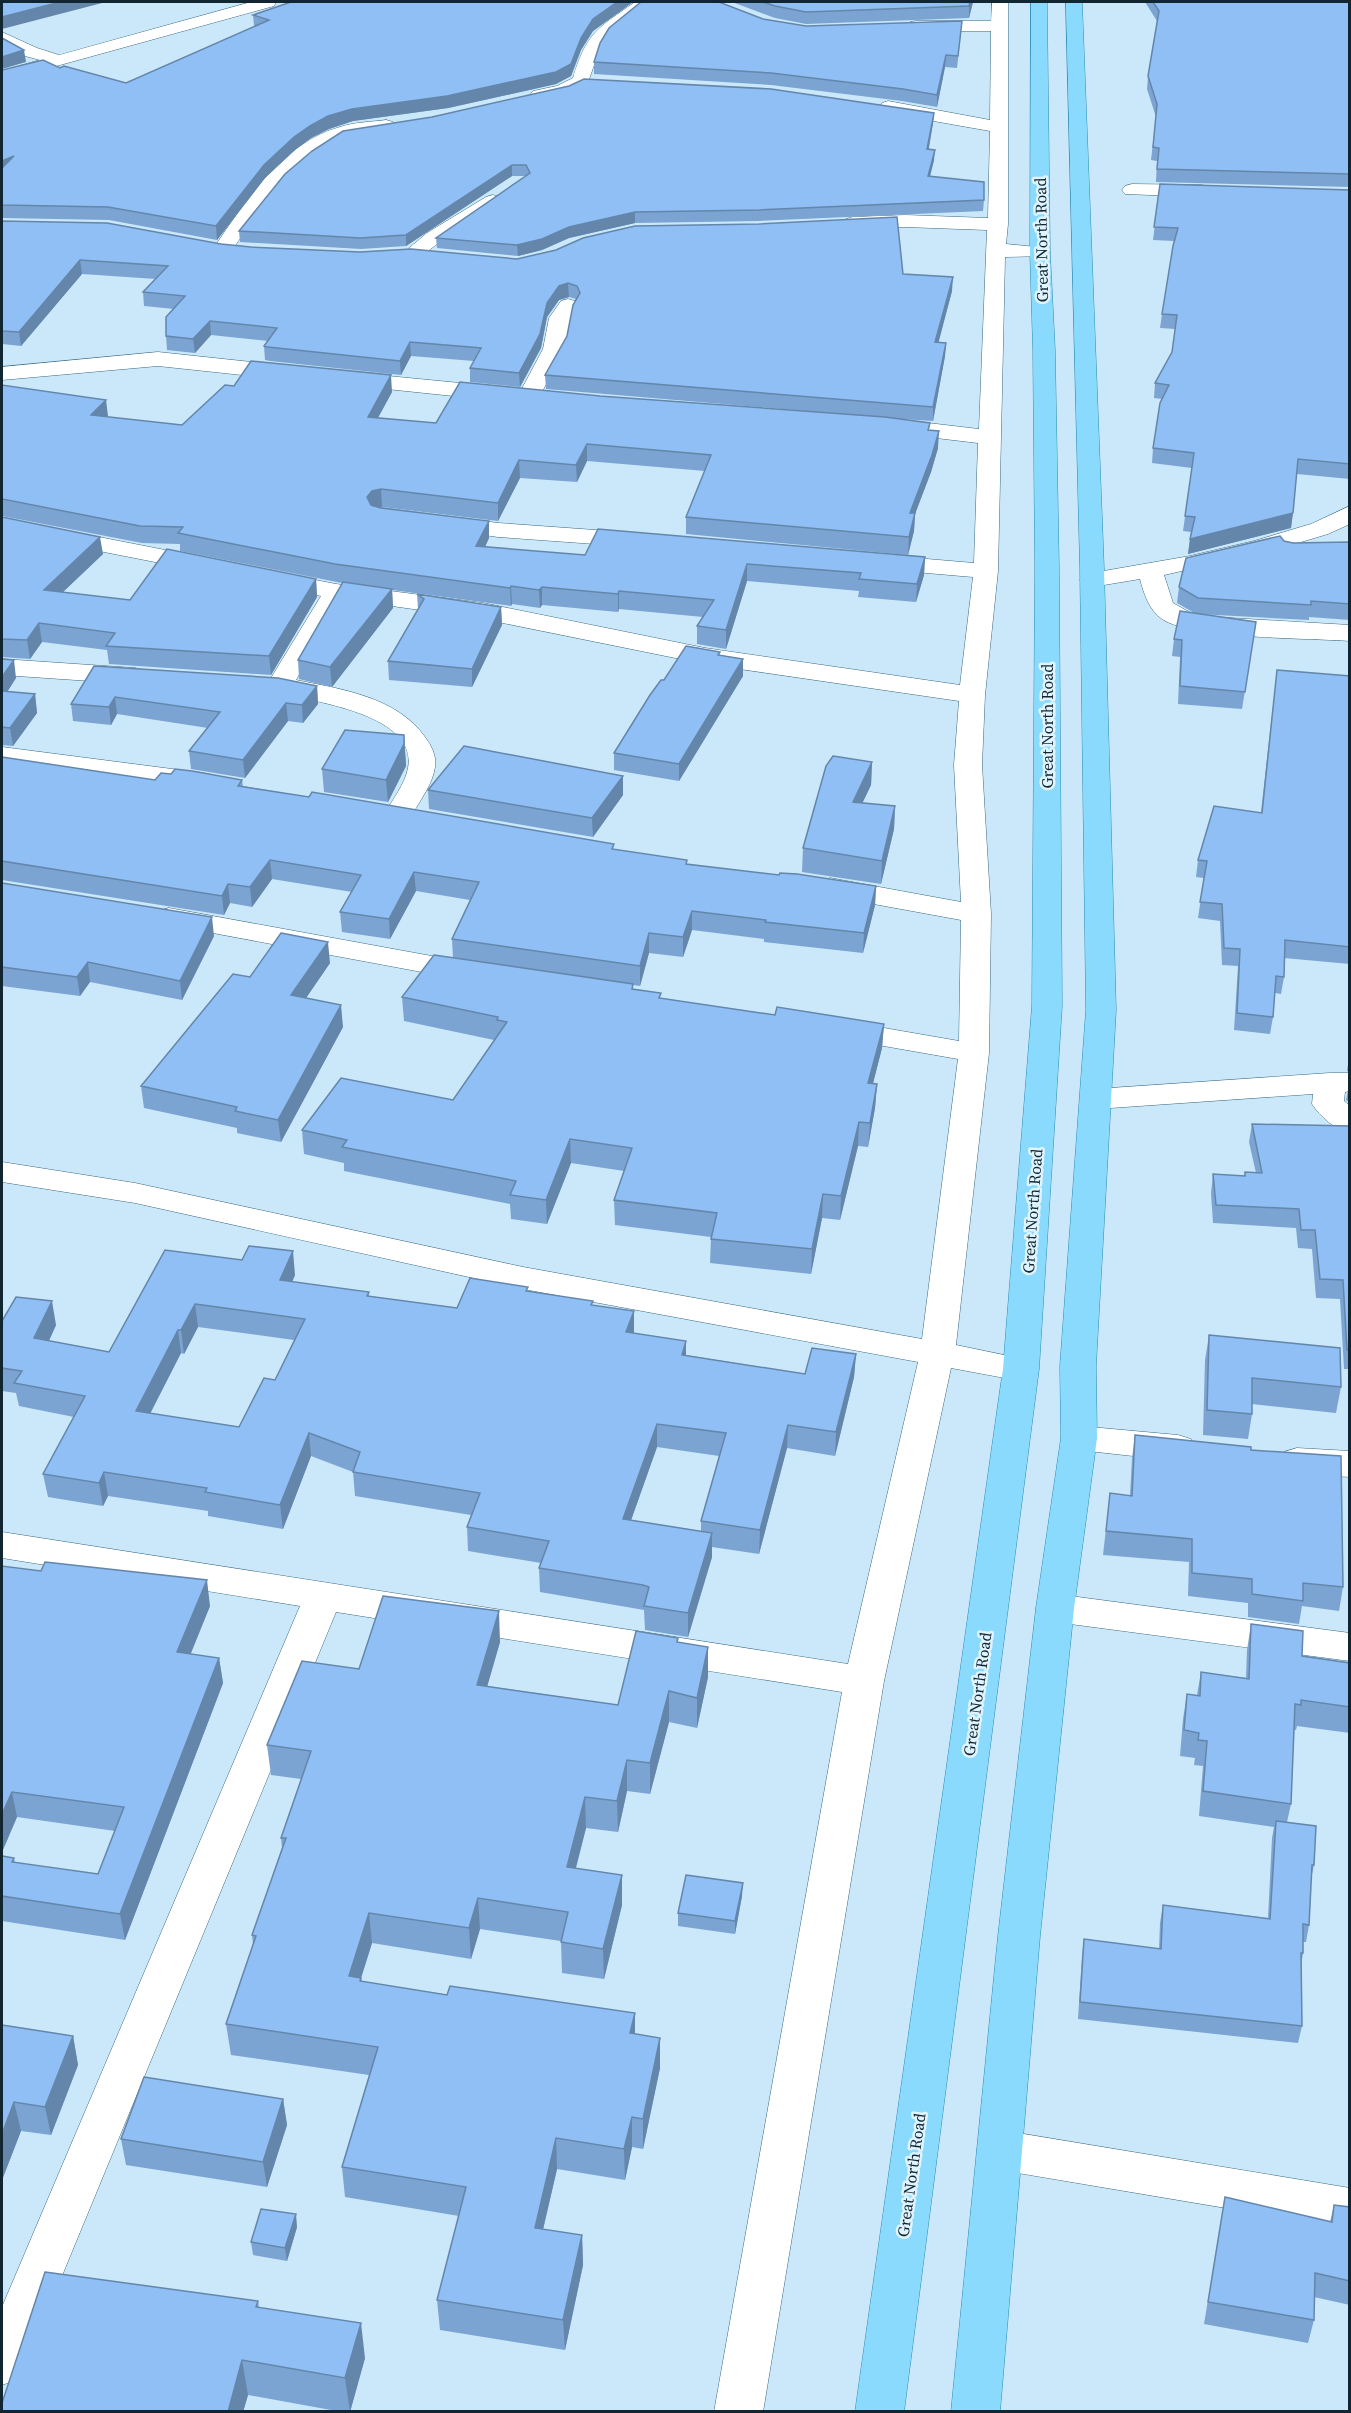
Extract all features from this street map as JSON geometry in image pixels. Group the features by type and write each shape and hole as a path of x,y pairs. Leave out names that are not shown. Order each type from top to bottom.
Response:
{"main road":[{"name":"Great North Road","path":"879,2412 1021,1369 1047,1006 1047,568 1044,350 1040,252 1039,2"},
{"path":"975,2412 1019,1936 1054,1608 1079,1438 1078,1366 1101,1010 1092,580 1074,2"}],"street":[{"path":"2,76 268,2"},
{"path":"519,100 590,82 589,54 600,35 645,2"},
{"path":"738,2412 864,1681 937,1354 974,1053 976,914 968,765 972,695 986,571 999,127 999,14 954,24 894,27"},
{"path":"2,37 31,52 59,60"},
{"path":"871,105 964,119 999,127"},
{"path":"202,245 232,250 273,180 312,149 341,132 409,123"},
{"path":"435,256 403,254 476,212 510,188"},
{"path":"1132,190 1224,192"},
{"path":"833,224 905,221 996,237 1040,252"},
{"path":"2,374 158,359 539,397 554,349 560,318 568,305"},
{"path":"874,424 989,437"},
{"path":"1092,580 1151,571 1251,550 1334,525 1350,513"},
{"path":"417,520 498,530 656,542"},
{"path":"2,525 336,591 483,611 705,656 972,695"},
{"path":"1251,550 1328,549"},
{"path":"856,560 986,571"},
{"path":"1151,571 1162,609 1176,619 1199,624 1350,633"},
{"path":"279,685 336,591"},
{"path":"2,667 158,678"},
{"path":"247,683 279,685 349,701 382,712 409,734 421,754 422,767 399,814"},
{"path":"2,754 229,786"},
{"path":"803,883 869,892 976,914"},
{"path":"137,911 395,960 493,976"},
{"path":"810,1024 974,1053"},
{"path":"1096,1099 1340,1082"},
{"path":"1340,1082 1328,1104 1350,1123"},
{"path":"2,1172 135,1193 523,1278 1021,1369"},
{"path":"1079,1438 1209,1451"},
{"path":"1265,1457 1350,1464"},
{"path":"2,1545 864,1681"},
{"path":"2,2363 323,1596"},
{"path":"1054,1608 1350,1647"},
{"path":"1000,2150 1350,2209"}],"building":[{"path":"2,2 60,2 2,17"},
{"path":"291,2 617,2 593,19 581,38 571,64 556,72 447,96 352,109 328,116 310,126 294,137 264,165 216,226 108,207 2,205 2,168 14,156 2,161 2,70 43,60 60,68 64,66 126,83 269,20 253,15"},
{"path":"641,2 719,2 763,19 806,26 962,21 958,56 946,55 937,95 771,73 594,62 600,43 609,28"},
{"path":"763,2 970,2 969,6 806,12"},
{"path":"1153,2 1350,2 1350,174 1157,169 1159,148 1153,147 1157,104 1148,76 1159,11"},
{"path":"2,38 24,50 2,57"},
{"path":"584,79 771,89 934,113 927,149 935,150 928,176 984,182 984,200 759,210 635,212 569,227 542,239 517,245 436,238 530,173 526,165 512,165 406,235 360,238 239,231 285,174 312,151 343,131 432,117 569,86"},
{"path":"1160,184 1350,190 1350,464 1298,459 1293,513 1190,539 1195,517 1185,516 1194,453 1153,448 1160,403 1169,385 1155,383 1172,352 1177,315 1162,314 1178,228 1154,227"},
{"path":"897,217 903,274 953,277 935,342 946,343 933,407 545,375 567,336 573,305 580,293 577,286 568,283 559,286 547,303 540,334 519,373 470,368 481,348 410,342 400,361 268,347 264,346 277,328 210,321 193,339 166,336 166,317 185,296 143,292 168,266 80,260 19,332 2,331 2,221 107,223 221,244 251,247 360,252 411,249 517,259 556,250 583,238 635,226 759,224"},
{"path":"251,361 391,375 368,417 436,423 460,382 600,396 885,417 930,423 928,430 939,431 910,513 915,513 909,537 686,517 711,455 587,444 576,465 519,460 498,503 381,489 372,491 367,497 371,505 381,508 489,521 476,546 585,555 598,529 925,557 917,584 859,579 861,573 747,564 726,630 697,626 714,600 619,591 618,594 542,587 539,590 511,586 510,588 335,564 178,533 183,527 140,526 2,499 2,385 106,400 91,415 182,425 225,385 234,386"},
{"path":"2,517 100,537 44,590 130,600 167,549 316,579 269,656 106,646 115,633 39,623 27,640 2,639"},
{"path":"1280,536 1284,541 1293,543 1350,542 1350,604 1311,601 1311,605 1198,598 1179,587 1186,558"},
{"path":"343,582 392,589 330,667 298,660"},
{"path":"417,594 501,607 472,669 388,661 424,599"},
{"path":"1180,611 1256,622 1245,692 1180,686 1182,640 1174,639"},
{"path":"686,646 743,659 679,764 614,753 650,695 661,680 664,680"},
{"path":"2,659 14,660 2,677"},
{"path":"94,666 278,678 317,686 302,705 286,703 243,760 189,751 220,712 115,697 109,707 71,704"},
{"path":"1277,670 1350,676 1350,947 1285,940 1284,977 1276,976 1273,1017 1237,1013 1240,949 1224,948 1222,904 1200,902 1207,861 1198,860 1214,806 1262,813"},
{"path":"2,691 35,694 10,728 2,727"},
{"path":"345,730 404,735 404,744 386,780 322,769"},
{"path":"464,746 623,776 592,818 428,790"},
{"path":"833,756 872,762 853,802 895,806 882,861 803,848 826,766"},
{"path":"2,757 155,780 161,773 171,774 175,769 192,771 242,780 238,786 309,797 312,792 614,844 612,849 687,860 686,864 779,875 780,873 797,874 876,886 864,933 692,911 683,937 649,933 640,966 452,939 479,882 414,872 389,919 340,912 361,875 270,860 250,887 228,884 222,896 2,861"},
{"path":"2,883 212,917 180,981 88,962 77,977 2,967"},
{"path":"281,933 328,942 291,995 341,1005 278,1120 235,1111 237,1107 141,1086 233,974 250,977"},
{"path":"434,955 633,984 632,989 661,993 659,998 775,1015 777,1007 884,1024 868,1083 877,1084 870,1123 859,1122 841,1196 823,1194 812,1249 711,1239 717,1213 614,1200 632,1148 570,1139 546,1200 510,1195 516,1181 342,1147 347,1140 302,1130 341,1078 453,1100 507,1022 497,1020 498,1017 402,997"},
{"path":"1252,1124 1350,1126 1350,1350 1347,1350 1343,1280 1320,1279 1315,1230 1301,1230 1299,1209 1216,1205 1213,1174 1245,1176 1245,1172 1262,1173"},
{"path":"249,1246 293,1251 280,1280 369,1292 367,1296 457,1308 470,1278 528,1287 526,1291 593,1301 591,1305 634,1311 626,1332 686,1341 682,1355 805,1374 812,1348 856,1354 836,1432 788,1425 760,1530 701,1521 726,1433 657,1424 623,1519 712,1533 688,1613 644,1606 649,1587 643,1585 539,1568 549,1541 467,1527 480,1493 353,1472 360,1452 309,1433 280,1505 205,1492 207,1488 104,1472 99,1483 43,1474 85,1396 14,1383 22,1371 2,1368 2,1321 16,1297 52,1301 34,1338 109,1352 165,1250 242,1260","holes":["195,1304 305,1319 275,1380 264,1378 239,1427 136,1411 178,1330 181,1330"]},
{"path":"1209,1335 1340,1348 1341,1387 1252,1378 1252,1414 1207,1410"},
{"path":"1135,1435 1251,1447 1251,1450 1341,1456 1343,1587 1303,1583 1303,1601 1252,1594 1252,1579 1192,1573 1192,1539 1106,1531 1110,1493 1132,1496"},
{"path":"45,1562 207,1580 177,1652 219,1658 120,1914 2,1896 2,1856 14,1858 12,1862 98,1874 124,1807 12,1792 2,1814 2,1566 41,1571"},
{"path":"383,1596 499,1611 477,1685 618,1705 636,1631 678,1638 677,1642 708,1647 697,1698 669,1691 650,1763 627,1760 617,1801 585,1797 567,1867 622,1875 603,1949 561,1942 568,1912 478,1898 469,1928 369,1913 349,1976 361,1978 360,1981 447,1995 450,1986 635,2013 630,2033 660,2038 643,2119 632,2117 624,2149 556,2138 535,2228 582,2235 563,2320 437,2300 466,2187 342,2167 378,2047 226,2024 256,1936 252,1935 286,1838 281,1838 311,1751 267,1745 302,1661 359,1669"},
{"path":"1251,1624 1303,1631 1302,1656 1350,1663 1350,1707 1301,1700 1301,1705 1295,1704 1291,1804 1203,1791 1207,1741 1198,1740 1199,1733 1184,1730 1187,1694 1200,1696 1201,1672 1249,1679"},
{"path":"1276,1821 1316,1826 1309,1925 1303,1924 1302,2026 1080,2002 1084,1939 1161,1949 1163,1905 1270,1919"},
{"path":"686,1875 743,1883 735,1921 678,1913"},
{"path":"2,2025 73,2036 45,2107 14,2102 2,2134"},
{"path":"144,2077 283,2099 263,2162 121,2139"},
{"path":"1225,2197 1332,2222 1334,2205 1350,2207 1350,2281 1315,2273 1314,2320 1208,2302"},
{"path":"261,2209 296,2214 285,2248 251,2242"},
{"path":"45,2272 258,2301 256,2307 361,2323 345,2378 242,2360 228,2412 2,2412 2,2403"}]}
